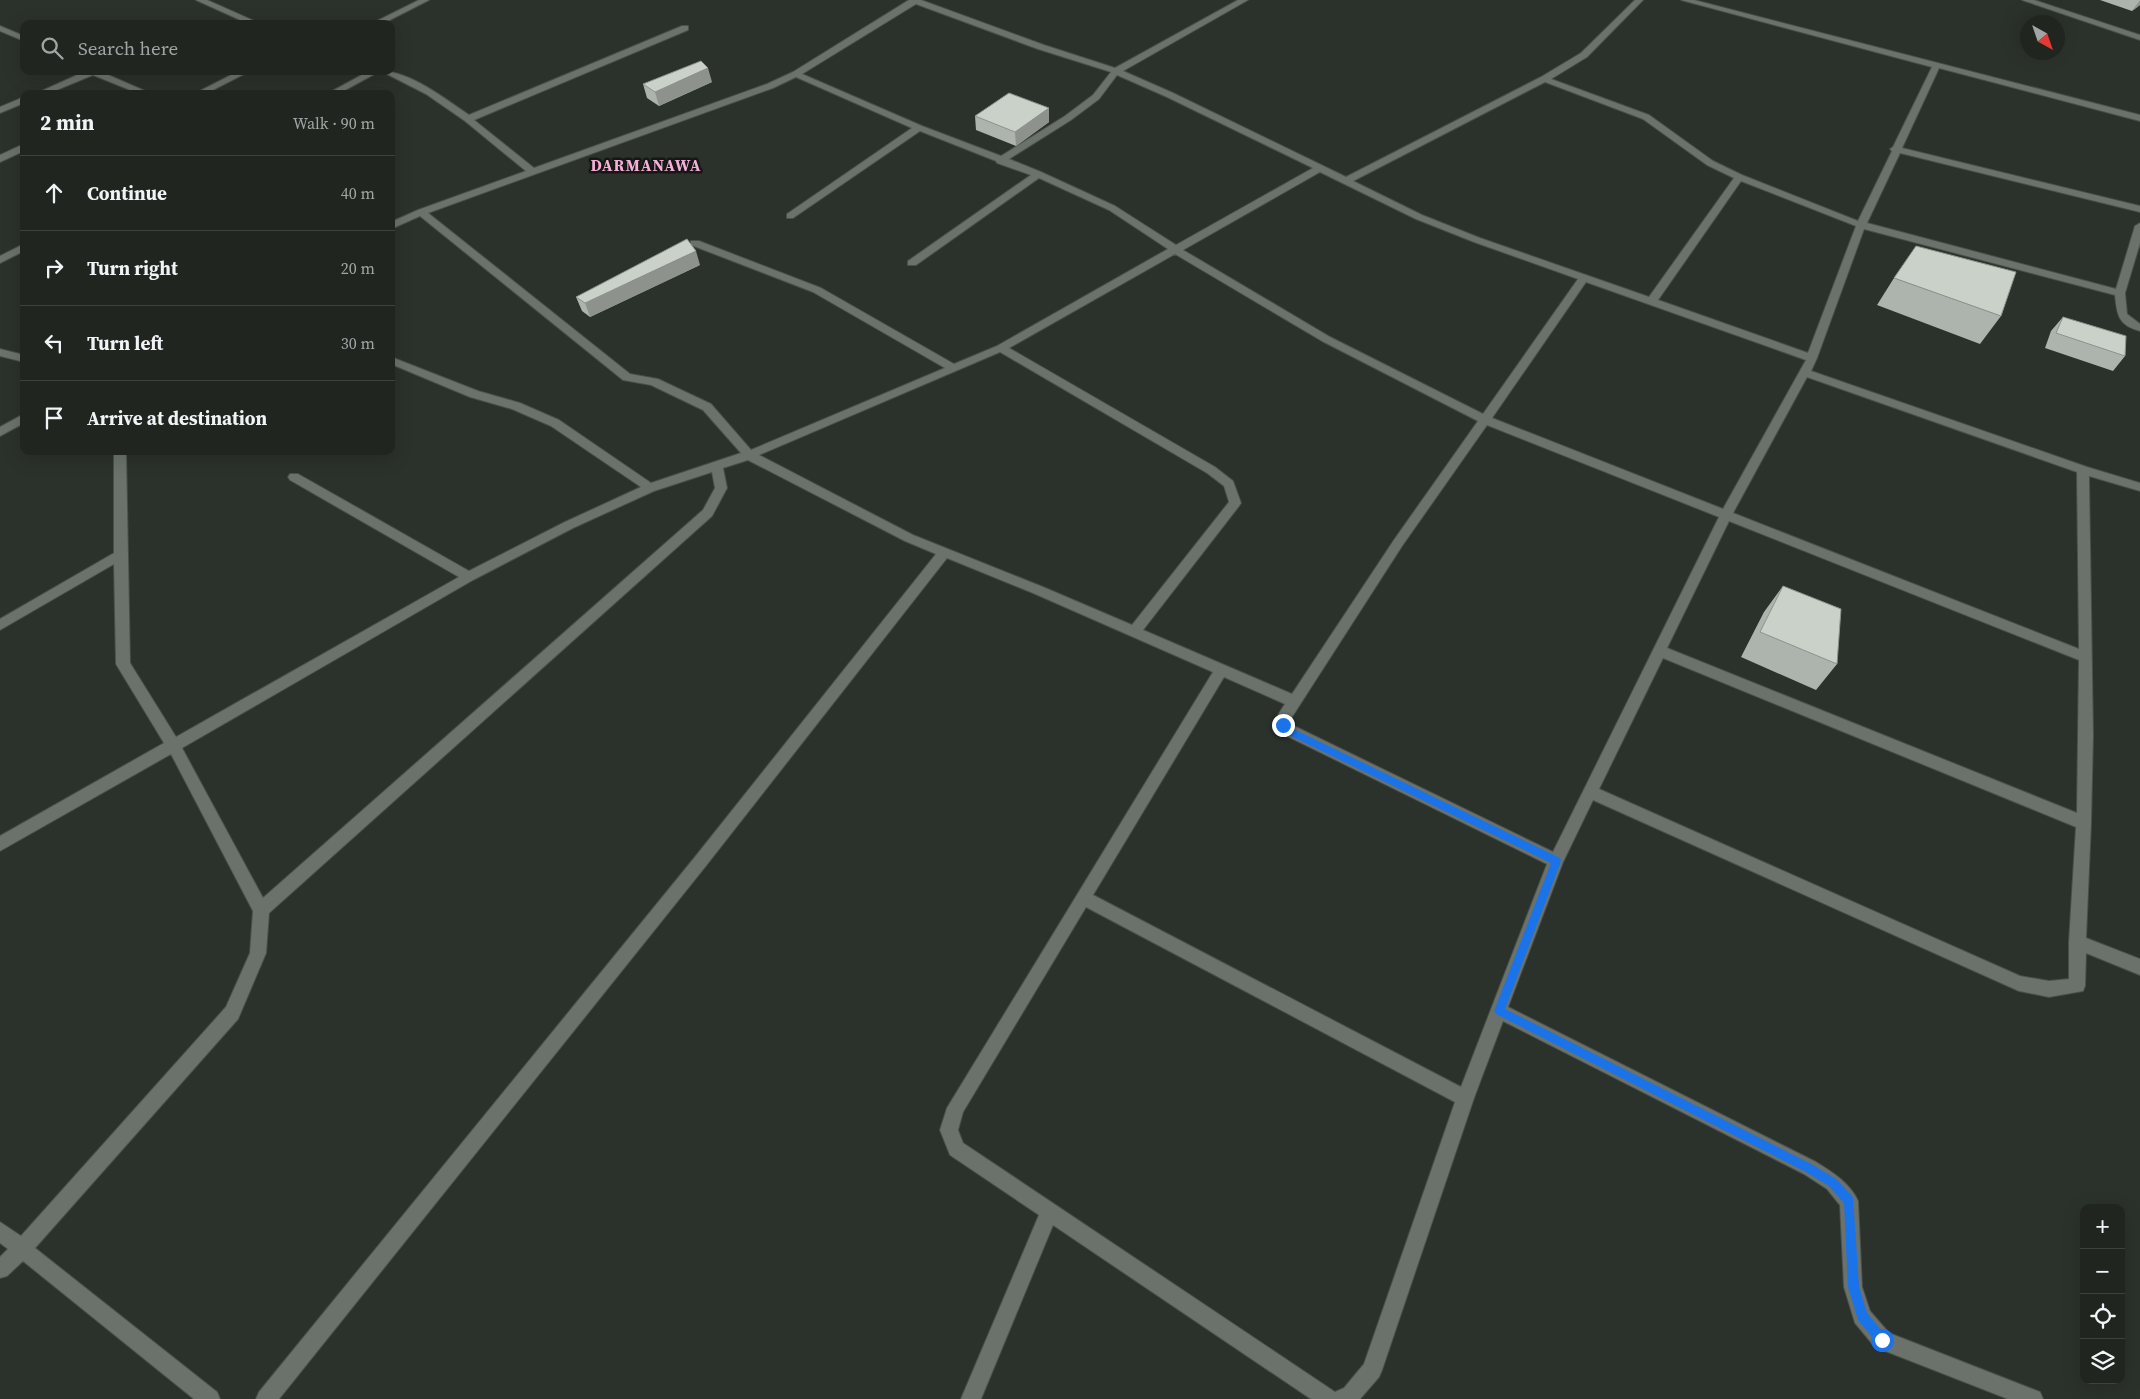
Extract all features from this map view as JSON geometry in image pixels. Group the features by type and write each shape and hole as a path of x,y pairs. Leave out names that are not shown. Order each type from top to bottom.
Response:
{"street":[{"path":"200,0 248,20"},
{"path":"383,20 425,0"},
{"path":"395,224 421,212 770,86 796,74 916,0 1041,47 1116,71 1170,95 1419,217 1477,240 1812,358"},
{"path":"1000,161 1068,118 1096,97 1116,71 1244,0"},
{"path":"1346,181 1544,79 1584,55 1639,0"},
{"path":"1685,0 2140,118"},
{"path":"2026,0 2140,38"},
{"path":"0,28 20,37"},
{"path":"468,119 685,28"},
{"path":"1341,1399 1351,1395 1372,1370 1465,1098 1556,861 1726,515 1812,358 1861,225 1937,64"},
{"path":"796,74 919,128 1000,161 1038,174 1112,208 1176,250 1326,339 1484,420 2085,657"},
{"path":"48,90 84,75"},
{"path":"98,75 131,90"},
{"path":"206,90 238,75"},
{"path":"339,90 368,75"},
{"path":"393,75 429,92 468,119 533,172"},
{"path":"1544,79 1646,117 1710,163 1738,177 1861,225 2120,293"},
{"path":"0,110 20,102"},
{"path":"790,216 919,128"},
{"path":"0,159 20,149"},
{"path":"1895,150 2140,209"},
{"path":"0,844 469,577 570,525 650,488 750,455 955,369 1000,348 1320,168"},
{"path":"912,262 1038,174"},
{"path":"1652,301 1738,177"},
{"path":"421,212 627,377 654,382 707,407 750,455 909,538 1134,631 1295,702"},
{"path":"2140,226 2120,293 2122,315 2140,328"},
{"path":"695,243 816,290 955,369"},
{"path":"0,260 20,249"},
{"path":"1556,861 1286,730 1283,725 1283,719 1398,543 1584,278"},
{"path":"1000,348 1211,470 1229,484 1236,503 1134,631"},
{"path":"0,352 20,358"},
{"path":"395,362 474,394 516,406 555,424 650,488"},
{"path":"1803,372 2082,470 2140,487"},
{"path":"0,432 20,420"},
{"path":"0,1269 22,1249 232,1013 258,953 260,910 173,745 124,664 120,555 120,455"},
{"path":"260,910 708,513 721,488 717,466"},
{"path":"1590,792 2019,983 2049,990 2077,986 2077,942 2084,823 2085,657 2082,470"},
{"path":"294,477 469,577"},
{"path":"266,1399 700,862 945,552"},
{"path":"0,625 120,555"},
{"path":"1660,651 2084,823"},
{"path":"1222,669 956,1108 949,1130 956,1149 1328,1399"},
{"path":"1084,898 1465,1098"},
{"path":"2077,942 2140,967"},
{"path":"1499,1011 1810,1168 1833,1183 1849,1201 1853,1287 1862,1316 1882,1340 2033,1399"},
{"path":"971,1399 1049,1212"},
{"path":"0,1231 210,1399"}],"building":[{"path":"701,61 708,68 655,92 643,84"},
{"path":"1009,93 1049,108 1015,132 975,116"},
{"path":"687,239 696,251 585,303 576,297"},
{"path":"1916,246 2016,272 2001,316 1894,278"},
{"path":"2063,317 2126,336 2125,356 2056,333"},
{"path":"1783,586 1841,609 1837,664 1760,632"}],"district":[{"name":"DARMANAWA","path":"646,165"}],"route":[{"path":"1283,725 1286,730 1556,861 1499,1011 1810,1168 1833,1183 1849,1201 1853,1287 1862,1316 1882,1340"}]}
